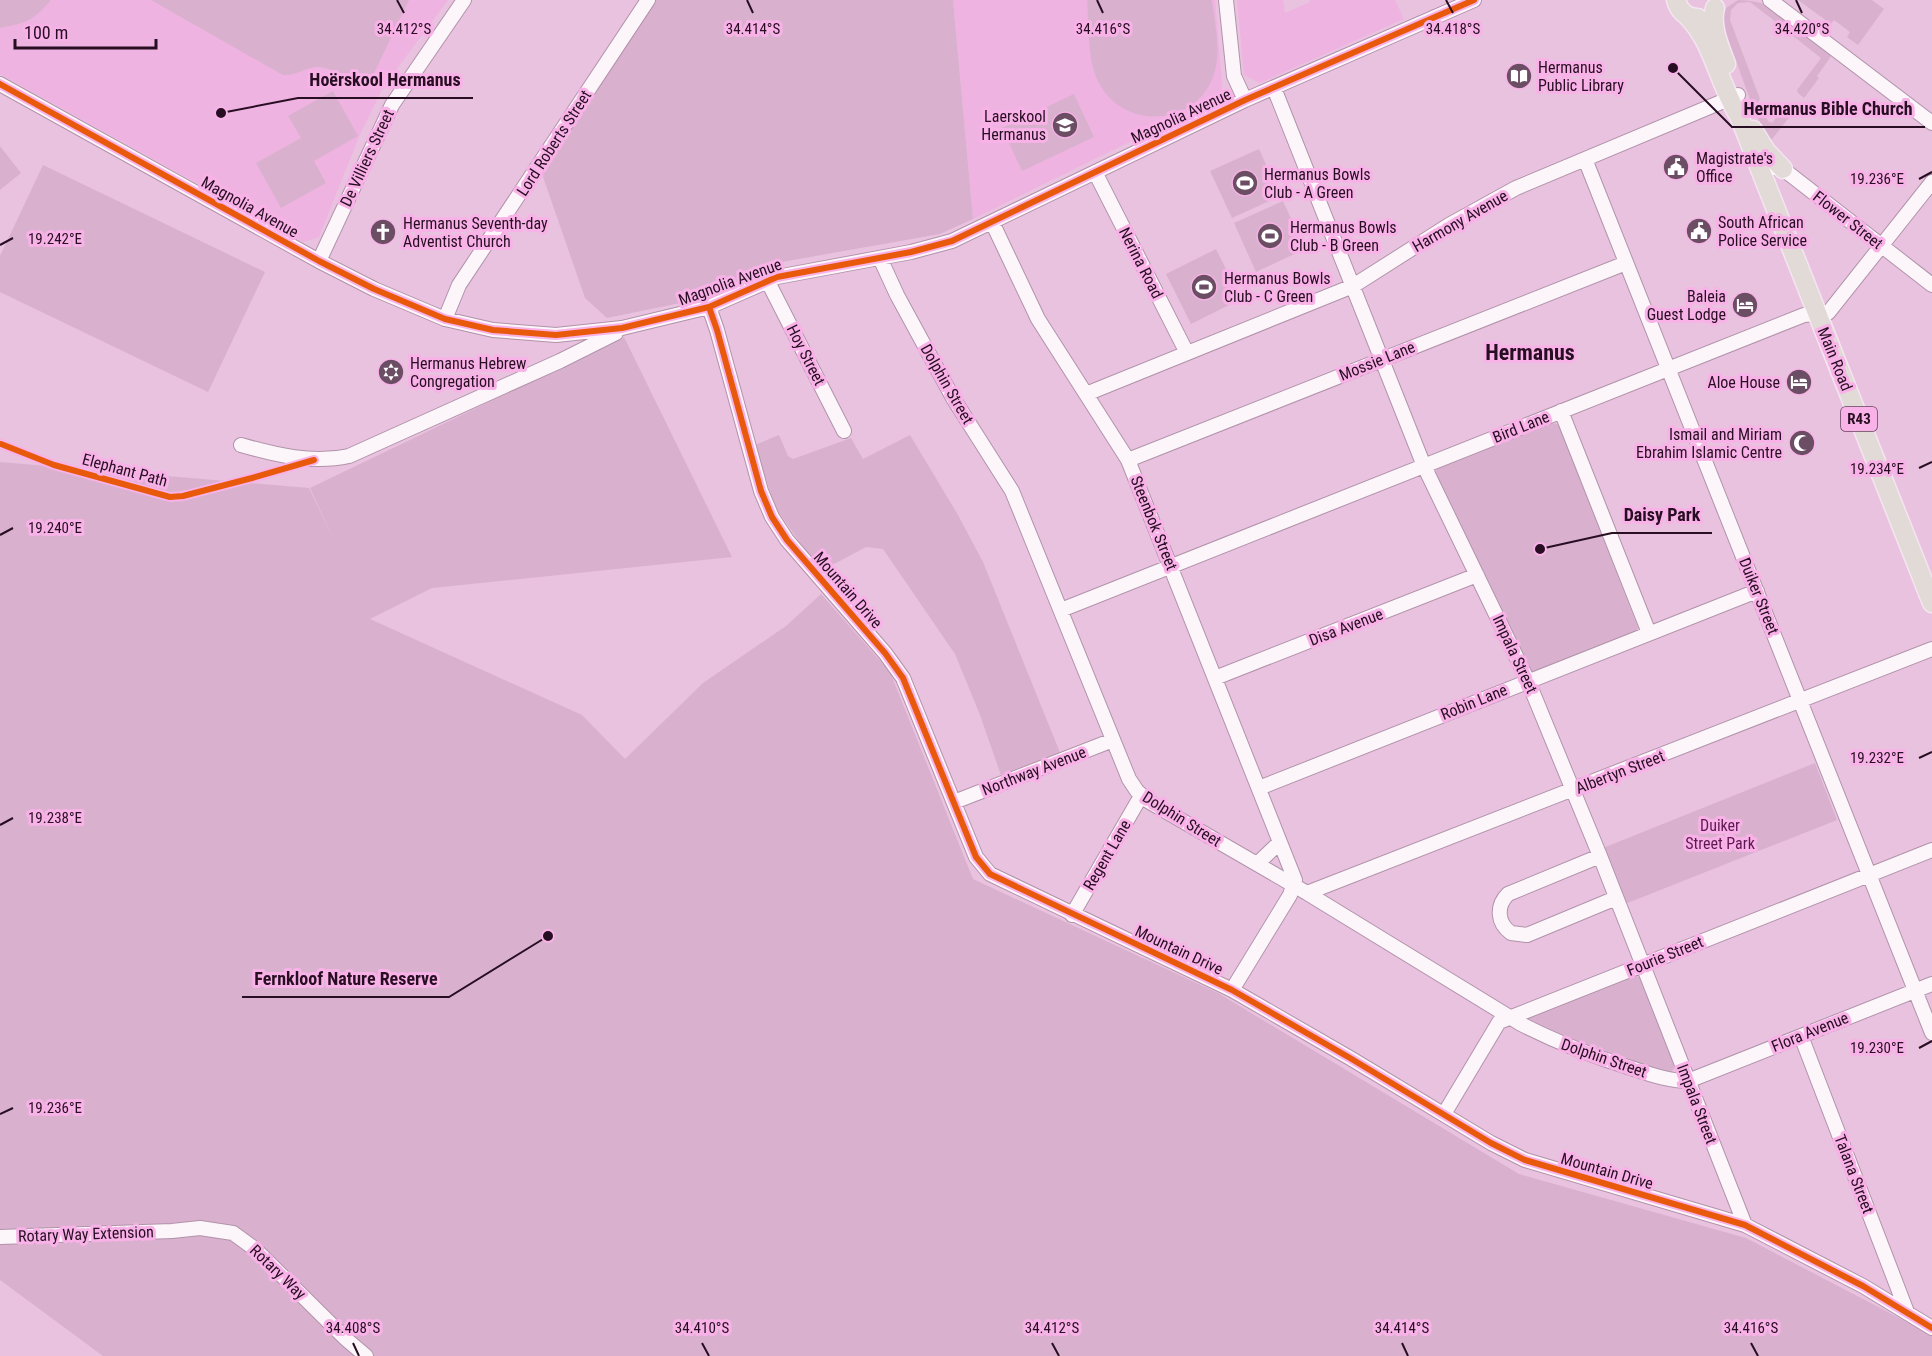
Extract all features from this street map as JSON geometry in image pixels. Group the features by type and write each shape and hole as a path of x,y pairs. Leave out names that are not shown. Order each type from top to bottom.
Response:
{"main road":[{"name":"Main Road","path":"1678,5 1695,19 1710,14 1718,3"},
{"name":"Main Road","path":"1718,3 1713,16 1715,31 1739,116 1932,603"},
{"name":"Main Road","path":"1678,5 1702,34 1733,97"},
{"path":"1733,97 1760,143 1784,169"}],"street":[{"name":"De Villiers Street","path":"319,261 392,105 464,0"},
{"name":"Lord Roberts Street","path":"445,319 459,285 648,0"},
{"path":"1226,0 1234,76 1245,100"},
{"name":"Magnolia Avenue","path":"0,84 319,261 385,294 445,319 493,330 556,335 578,334 622,328 709,307 767,280 932,248 951,241 1445,6 1474,0"},
{"path":"1773,1 1932,123"},
{"name":"Impala Street","path":"1274,88 1424,465 1528,681 1574,790 1744,1225"},
{"name":"Harmony Avenue","path":"1086,394 1353,286 1463,216 1516,188 1733,97"},
{"name":"Duiker Street","path":"1585,159 1932,1033"},
{"path":"1762,175 1770,169 1784,169"},
{"name":"Flower Street","path":"1784,169 1932,285"},
{"name":"Nerina Road","path":"1095,172 1187,353"},
{"name":"Bird Lane","path":"1060,610 1804,315 1828,313 1932,182"},
{"name":"Steenbok Street","path":"992,222 1038,319 1128,460 1295,880 1293,885"},
{"name":"Dolphin Street","path":"880,258 897,295 953,398 1012,491 1129,779 1142,796 1510,1017 1555,1041 1604,1060 1673,1081 1688,1081"},
{"name":"Mossie Lane","path":"1128,460 1626,263"},
{"name":"Hoy Street","path":"767,280 844,431"},
{"name":"Mountain Drive","path":"709,307 768,510 787,540 897,669 915,702 976,857 984,869 1000,881 1232,990 1491,1143 1525,1160 1744,1225 1863,1286 1932,1328"},
{"path":"241,445 314,460 349,456 560,361 610,337 622,328"},
{"path":"556,335 560,361"},
{"path":"1561,411 1649,633"},
{"name":"Disa Avenue","path":"1215,678 1477,575"},
{"name":"Robin Lane","path":"1259,788 1756,591"},
{"name":"Albertyn Street","path":"1307,893 1932,649"},
{"name":"Northway Avenue","path":"954,802 1113,740"},
{"name":"Regent Lane","path":"1072,915 1142,796"},
{"path":"1257,864 1280,842"},
{"name":"Fourie Street","path":"1444,1114 1499,1022 1932,850"},
{"path":"1600,856 1508,894 1500,906 1501,921 1511,933 1527,935 1616,898"},
{"path":"1232,990 1290,896 1293,885"},
{"name":"Flora Avenue","path":"1688,1081 1932,984"},
{"name":"Talana Street","path":"1801,1036 1907,1312"},
{"name":"Rotary Way","path":"172,1231 200,1228 233,1233 255,1249 366,1356"},
{"name":"Rotary Way Extension","path":"0,1237 172,1231"}],"shaded area":[{"path":"0,0 448,0 382,89 359,137 319,237 303,242 0,74"},
{"name":"Laerskool Hermanus","path":"953,0 1215,0 1223,96 973,219"},
{"path":"1237,0 1283,0 1285,13 1310,0 1395,0 1404,19 1260,83 1244,75"}],"green space":[{"path":"0,0 51,0 29,20 0,28"},
{"path":"151,0 409,0 367,88 341,74 320,67 283,75"},
{"path":"656,0 953,0 973,219 940,234 776,263 700,299 607,318 585,298 542,174"},
{"path":"1087,0 1212,0 1217,58 1213,77 1204,94 1190,106 1174,114 1157,116 1139,115 1123,108 1109,97 1094,72 1089,42"},
{"path":"1738,0 1765,4 1786,21 1782,24 1776,22 1750,2 1738,3 1731,10 1730,20 1760,99 1755,106 1751,102 1724,28 1723,17 1726,8"},
{"path":"1798,0 1872,0 1884,9 1858,45 1847,37 1850,32 1834,20 1831,24"},
{"path":"1799,29 1831,54 1817,76 1819,78 1804,98 1797,90 1821,58 1793,36"},
{"path":"333,91 358,136 314,161 326,183 281,208 256,163 301,138 288,116"},
{"path":"1074,94 1094,137 1022,171 1002,128"},
{"path":"1787,103 1795,105 1796,109 1769,141 1757,116 1763,112 1768,121 1772,123"},
{"path":"0,146 21,173 0,190"},
{"name":"Hermanus Bowls Club - A Green","path":"1259,149 1280,196 1232,218 1210,171"},
{"path":"43,165 265,272 208,392 0,292 0,256"},
{"name":"Hermanus Bowls Club - B Green","path":"1283,201 1305,249 1256,272 1234,223"},
{"name":"Hermanus Bowls Club - C Green","path":"1216,249 1241,299 1191,324 1166,274"},
{"path":"624,337 732,557 432,588 370,619 582,715 625,759 703,683 786,626 821,594 890,672 973,879 1218,993 1519,1174 1746,1238 1932,1335 1932,1356 103,1356 0,1280 0,462 309,488 336,545 310,488"},
{"path":"1551,423 1557,424 1560,428 1638,628 1636,633 1534,673 1531,671 1435,473 1437,468"},
{"path":"779,435 788,456 793,459 851,438 863,459 910,435 983,562 1061,755 1002,778 955,654 883,549 866,547 823,570 779,513 755,445"},
{"name":"Duiker Street Park","path":"1815,763 1837,820 1625,904 1603,848"},
{"path":"1635,975 1641,979 1675,1067 1671,1073 1603,1055 1527,1021 1528,1015"}],"cycle path":[{"path":"0,84 319,261 374,289 445,319 493,330 556,335 622,328 709,307 777,277 911,252 952,241 1245,100 1474,0"},
{"path":"709,307 761,491 772,517 787,540 885,653 903,678 976,857 990,874 1232,990 1491,1143 1525,1160 1745,1225 1863,1286 1932,1328"},
{"name":"Elephant Path","path":"1,444 54,465 170,497 183,496 314,460"}],"place":[{"name":"Hermanus Bible Church","path":"1673,68"},
{"name":"Hermanus Public Library","path":"1519,76"},
{"name":"Hoërskool Hermanus","path":"221,113"},
{"name":"Laerskool Hermanus","path":"1065,125"},
{"name":"Magistrate's Office","path":"1676,167"},
{"name":"Hermanus Bowls Club - A Green","path":"1245,183"},
{"name":"South African Police Service","path":"1699,231"},
{"name":"Hermanus Seventh-day Adventist Church","path":"383,232"},
{"name":"Hermanus Bowls Club - B Green","path":"1270,236"},
{"name":"Hermanus Bowls Club - C Green","path":"1204,287"},
{"name":"Baleia Guest Lodge","path":"1745,305"},
{"name":"Hermanus Hebrew Congregation","path":"391,372"},
{"name":"Aloe House","path":"1799,382"},
{"name":"Ismail and Miriam Ebrahim Islamic Centre","path":"1802,443"},
{"name":"Daisy Park","path":"1540,549"},
{"name":"Fernkloof Nature Reserve","path":"548,936"}],"district":[{"name":"Hermanus","path":"1530,352"}]}
